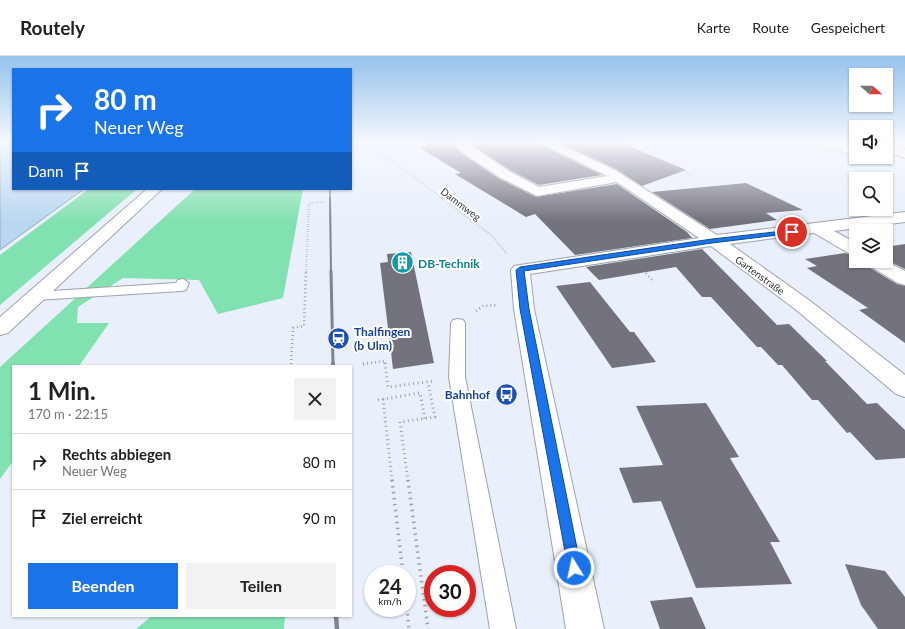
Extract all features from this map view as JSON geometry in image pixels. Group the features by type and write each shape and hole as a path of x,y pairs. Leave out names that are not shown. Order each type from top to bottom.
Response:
{"street":[{"path":"494,168 537,192 619,178"},
{"name":"Gartenstraße","path":"598,168 619,178 712,241 800,304 905,388"},
{"path":"0,328 154,190"},
{"path":"585,629 524,309 520,270 712,241 819,229 905,217"},
{"path":"819,229 849,246"},
{"path":"886,268 905,279"}],"lane":[{"path":"36,296 181,287 183,283"},
{"path":"458,323 457,377 503,629"}],"path":[{"name":"Dammweg","path":"401,168 492,236 520,270"},
{"path":"676,168 696,177"},
{"path":"291,365 293,328 304,326 309,203 325,202"},
{"path":"483,306 498,304"},
{"path":"362,364 384,361 388,387 428,382 435,417 400,422 428,629"},
{"path":"402,565 381,399 420,393 425,419"},
{"path":"407,617 409,629"}],"green space":[{"path":"88,190 136,190 0,305 0,255"},
{"path":"194,190 303,190 283,298 218,314 199,280 123,278 78,307 77,323 109,323 80,365 12,365 12,462 0,479 0,367"},
{"path":"151,617 285,617 284,629 136,629"}],"water":[{"path":"0,168 12,168 12,190 83,190 0,250"}],"building":[{"path":"452,168 483,168 498,178 536,197 617,184 687,232 692,238 575,255 535,214 526,217 455,174 461,173"},
{"path":"507,168 587,168 602,175 539,185"},
{"path":"613,168 681,168 686,170 642,186"},
{"path":"746,183 803,210 766,213 777,220 710,229 652,192"},
{"path":"905,244 905,269 893,263 893,246"},
{"path":"702,249 777,325 789,324 827,361 825,361 867,404 877,403 905,430 905,458 876,460 850,432 847,433 818,400 812,400 782,365 778,365 761,347 757,347 711,297 702,297 676,267 599,280 586,267"},
{"path":"411,252 434,363 393,369 380,263 388,262 387,254"},
{"path":"845,253 849,254 849,268 870,268 897,284 905,286 905,343 859,310 868,308 807,268 817,266 805,259"},
{"path":"590,282 630,332 634,332 656,362 612,368 556,286"},
{"path":"706,403 739,457 730,458 780,542 770,542 792,584 696,588 661,501 633,503 619,468 663,465 636,406"},
{"path":"845,564 885,571 905,597 905,629 878,629 861,605"},
{"path":"692,597 706,629 660,629 650,601"}],"railway":[{"path":"330,190 330,198"},
{"path":"330,198 331,272"},
{"path":"331,271 333,364"},
{"path":"336,617 337,629"}],"place":[{"name":"DB-Technik","path":"402,263"},
{"name":"Thalfingen (b Ulm)","path":"339,338"},
{"name":"Bahnhof","path":"506,394"}],"route":[{"path":"574,568 524,309 520,270 712,241 792,232"}]}
